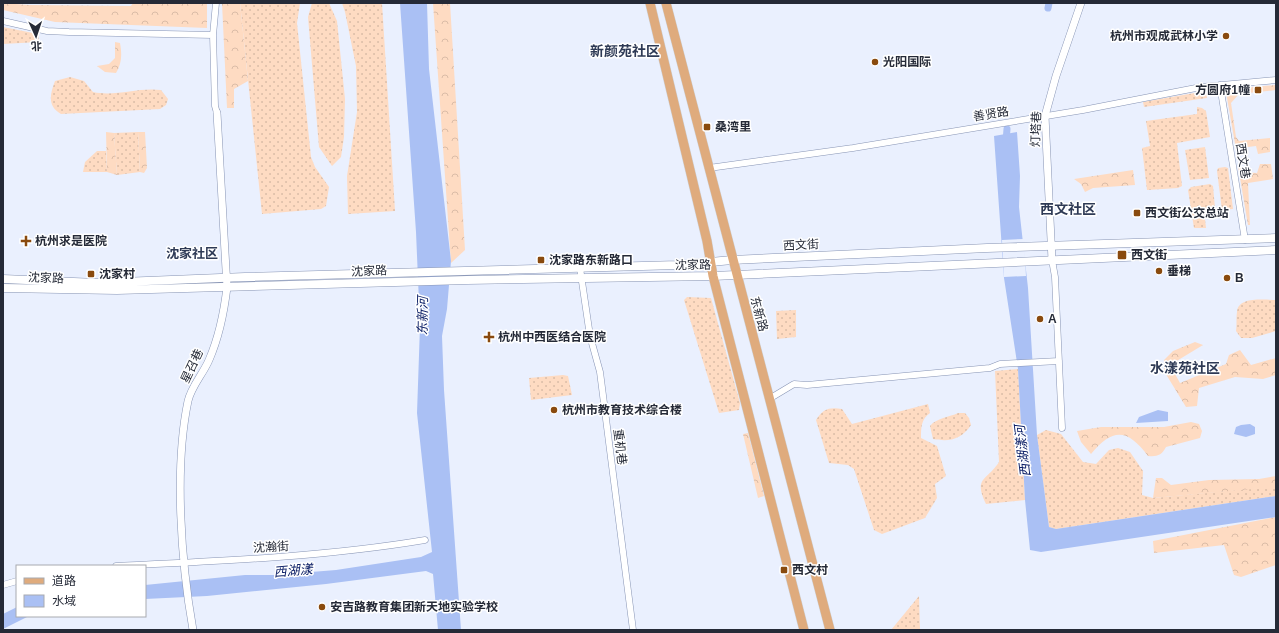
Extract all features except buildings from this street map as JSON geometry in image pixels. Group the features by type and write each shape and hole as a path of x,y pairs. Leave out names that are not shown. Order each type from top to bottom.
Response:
{"main road":[{"path":"650,3 713,276 804,630"},
{"name":"东新路","path":"666,3 736,276 830,630"},
{"name":"西文街","path":"711,262 1024,247 1276,238"},
{"path":"736,276 1276,250"},
{"name":"沈家路","path":"3,279 97,284 227,278 678,265 711,262"},
{"name":"沈家路","path":"3,288 75,291 461,280 736,276"}],"street":[{"path":"216,3 213,35 215,106 217,112"},
{"name":"灯塔巷","path":"1052,260 1045,116 1056,76 1081,3"},
{"path":"3,20 47,31 213,35"},
{"name":"善贤路","path":"709,168 853,148 1045,116 1201,87 1276,80"},
{"name":"西文巷","path":"1220,85 1245,240"},
{"name":"星召巷","path":"193,630 187,599 181,482 182,446 189,399 209,360 224,315 227,287 217,112"},
{"path":"1052,260 1055,277 1062,428"},
{"name":"重机巷","path":"580,268 580,279 590,336 600,372 633,630"},
{"path":"769,399 794,384 990,368 1000,364 1059,361"},
{"name":"沈瀚街","path":"139,565 291,557 344,552 425,540"},
{"path":"3,586 16,581"}],"green space":[{"path":"3,3 29,5 131,6 133,3 207,3 207,28 55,22 3,10"},
{"path":"222,3 240,3 248,81 234,89 234,108 227,108"},
{"path":"240,3 300,3 297,23 311,157 315,167 329,187 326,206 321,209 262,214"},
{"path":"312,3 329,3 337,21 345,99 344,137 341,157 332,166 319,147 308,17"},
{"path":"342,3 382,3 395,211 348,214 347,176 357,112 356,66"},
{"path":"433,3 450,3 465,250 451,263"},
{"path":"3,27 38,34 39,42 3,44"},
{"path":"115,42 120,43 121,55 119,66 116,73 105,72 97,66 109,64 115,58"},
{"path":"70,77 84,81 93,92 119,93 152,89 161,90 168,99 166,105 160,109 61,114 53,107 51,95 55,81"},
{"path":"1276,85 1276,90 1239,94 1231,103 1236,137 1239,141 1270,138 1270,152 1258,154 1256,146 1240,148 1241,155 1237,155 1226,92 1229,89"},
{"path":"1206,91 1207,98 1144,107 1143,102"},
{"path":"1197,107 1206,111 1210,137 1177,143 1182,186 1178,188 1147,190 1142,148 1150,146 1146,121 1197,114"},
{"path":"106,132 114,133 117,175 107,172"},
{"path":"138,132 140,172 117,175 114,133"},
{"path":"138,132 145,132 147,168 144,173 140,172"},
{"path":"1205,147 1209,178 1190,180 1185,150"},
{"path":"97,151 106,151 107,172 83,172 85,162"},
{"path":"1260,164 1271,164 1273,179 1248,183 1250,225 1248,225 1238,166 1241,166 1242,172 1257,173"},
{"path":"1218,168 1228,168 1233,209 1222,210 1217,171"},
{"path":"1133,170 1135,185 1093,188 1085,192 1081,184 1074,179"},
{"path":"1210,184 1213,186 1215,208 1204,210 1206,228 1194,228 1188,190 1191,187"},
{"path":"687,297 711,298 740,403 739,410 719,413 684,300"},
{"path":"1253,300 1276,300 1276,331 1252,338 1241,338 1236,331 1237,312 1242,303"},
{"path":"796,310 796,337 777,339 776,311"},
{"path":"1195,342 1203,345 1170,365 1180,383 1226,364 1229,355 1240,350 1251,365 1276,358 1276,375 1263,379 1235,377 1199,388 1197,406 1186,407 1164,371 1164,360 1173,351"},
{"path":"1018,369 1025,500 986,504 982,495 981,484 999,462 995,371"},
{"path":"563,375 568,376 572,395 531,400 529,378"},
{"path":"928,404 930,413 923,421 921,427 921,438 937,446 946,476 935,484 937,498 925,518 882,534 874,530 854,469 848,465 829,463 816,420 821,413 833,408 842,409 852,424"},
{"path":"958,413 965,413 969,418 971,425 967,430 959,437 954,439 933,439 930,426 939,419"},
{"path":"1191,422 1199,424 1202,431 1200,438 1166,447 1161,454 1154,456 1148,456 1134,440 1127,436 1120,435 1106,439 1091,454 1081,442 1077,431 1101,427 1164,427"},
{"path":"1046,430 1061,434 1083,462 1096,464 1109,450 1118,448 1130,452 1143,471 1142,495 1153,498 1276,486 1276,496 1056,529 1049,527 1037,435"},
{"path":"748,433 764,496 758,498 743,434"},
{"path":"1276,476 1276,487 1153,498 1156,478 1162,478 1171,485 1209,480 1259,479"},
{"path":"1276,517 1276,565 1241,577 1234,575 1224,545 1154,553 1153,541"},
{"path":"919,596 920,630 891,630"}],"water":[{"name":"东新河","path":"400,3 427,3 429,69 451,261 447,309 442,336 444,390 461,630 438,630 433,574 426,571 326,584 207,596 146,599 146,585 245,575 274,575 336,570 421,557 432,552 417,413 420,326 416,232"},
{"path":"1017,132 1020,176 1019,207 1028,288 1037,435 1049,527 1056,529 1276,496 1276,517 1041,552 1030,550 1025,500 1018,369 1004,278 994,136"},
{"path":"1158,410 1168,412 1168,421 1136,423 1139,417"},
{"path":"1250,424 1255,427 1255,434 1246,437 1234,434 1236,427"},
{"path":"16,608 16,617 27,617 3,629 3,614"}],"pier":[{"path":"1024,239 1026,276 1004,277 1002,240"}],"waterway":[{"name":"西湖漾河","path":"1048,8 1049,3"},
{"name":"西湖漾河","path":"1006,142 1007,129"}],"place":[{"name":"杭州市观成武林小学","path":"1226,36"},
{"name":"光阳国际","path":"875,62"},
{"name":"方圆府1幢","path":"1258,90"},
{"name":"桑湾里","path":"707,127"},
{"name":"西文街公交总站","path":"1137,213"},
{"name":"杭州求是医院","path":"26,241"},
{"name":"西文街","path":"1122,255"},
{"name":"沈家路东新路口","path":"541,260"},
{"name":"垂梯","path":"1159,271"},
{"name":"沈家村","path":"91,274"},
{"name":"B","path":"1227,278"},
{"name":"A","path":"1040,319"},
{"name":"杭州中西医结合医院","path":"489,337"},
{"name":"杭州市教育技术综合楼","path":"554,410"},
{"name":"西文村","path":"784,570"},
{"name":"安吉路教育集团新天地实验学校","path":"322,607"}],"district":[{"name":"新颜苑社区","path":"625,51"},
{"name":"西文社区","path":"1068,209"},
{"name":"沈家社区","path":"192,253"},
{"name":"水漾苑社区","path":"1185,368"}],"water label":[{"name":"西湖漾","path":"293,570"}]}
